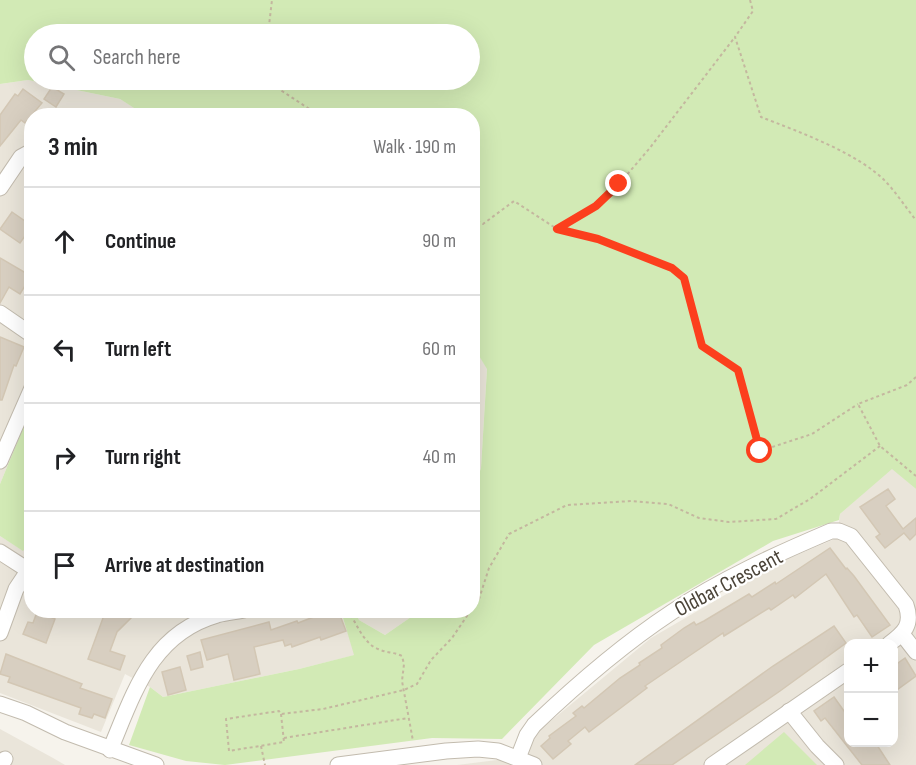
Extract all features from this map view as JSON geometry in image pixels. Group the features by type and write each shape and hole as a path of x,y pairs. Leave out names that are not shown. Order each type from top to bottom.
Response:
{"street":[{"path":"0,188 24,155"},
{"path":"0,313 24,330"},
{"path":"0,461 24,406"},
{"name":"Oldbar Crescent","path":"518,758 527,735 534,725 605,661 649,628 673,611 742,572 831,531 839,531 851,536 906,605 909,620 902,634"},
{"path":"0,552 24,564"},
{"path":"0,633 16,589 24,576"},
{"path":"110,750 142,676 154,657 170,640 189,626 209,618"},
{"path":"896,639 902,634 916,652"},
{"path":"712,765 731,760 789,711 844,674"},
{"path":"0,704 110,750 156,765"},
{"path":"789,711 817,746 836,765"},
{"path":"338,765 415,754 478,749 498,751 534,765"}],"path":[{"path":"269,24 272,0"},
{"path":"557,229 596,206 619,184 649,149 753,11 750,0"},
{"path":"735,37 761,117 801,133 863,164 886,182 916,220"},
{"path":"282,90 308,108"},
{"path":"480,222 483,224 514,201 557,229 598,239 672,268 684,278 702,346 738,370 760,451 812,434 858,404 906,385 916,377"},
{"path":"858,404 880,446 916,476"},
{"path":"480,596 489,568 509,534 567,505 631,501 668,504 699,518 729,522 776,519 810,500 880,446"},
{"path":"353,618 370,645 379,650 395,652 402,656 404,663 402,681 415,754"},
{"path":"281,714 284,742 229,751 226,719 279,711 281,714 323,709 404,690 417,684 431,660 452,638 466,618"},
{"path":"284,738 409,718"},
{"path":"261,746 265,765"}],"shaded area":[{"path":"24,81 24,90 76,90 120,99 135,108 24,108 24,426 0,484 0,84"},
{"path":"480,357 487,368 480,471"},
{"path":"892,468 916,489 916,765 457,765 505,759 651,638 785,560 837,538 840,514"},
{"path":"0,536 22,550 24,548 24,618 343,618 355,655 163,697 150,687 125,674 101,732 0,693"},
{"path":"358,618 410,618 385,635"},
{"path":"0,729 53,758 65,765 0,765"}],"green space":[{"path":"0,0 916,0 916,489 892,469 840,514 839,520 773,541 594,645 502,739 432,738 225,765 186,761 129,745 150,687 163,697 299,669 354,655 343,618 358,618 385,635 410,618 480,618 480,471 487,369 480,358 480,108 134,108 120,99 76,90 480,90 480,24 24,24 24,81 0,84"},
{"path":"24,426 23,551 0,536 0,484"},
{"path":"784,732 817,765 745,765"}],"building":[{"path":"23,89 42,103 38,108 24,108 24,122 21,120 0,146 0,115 15,94 18,96"},
{"path":"50,90 57,90 64,94 56,107 44,99"},
{"path":"12,212 24,220 24,237 20,243 0,229"},
{"path":"0,258 24,272 24,287 20,294 9,287 0,303"},
{"path":"0,337 24,347 16,366 14,365 2,400 0,400"},
{"path":"888,489 895,499 886,506 903,529 916,518 916,534 910,540 904,533 885,548 876,537 880,534 860,507"},
{"path":"830,548 890,625 872,637 857,615 854,617 826,574 795,598 793,595 724,636 723,633 692,654 645,686 647,688 589,732 585,727 568,741 571,744 553,759 541,746 550,738 549,736 576,716 573,713 582,706 584,708 620,678 640,665 639,663 662,648 661,645 684,628 694,622 696,625 704,621 749,594 752,597 775,582 776,584"},
{"path":"35,618 55,619 46,643 23,634 28,622 33,623"},
{"path":"103,618 131,618 117,632 110,651 125,656 120,670 88,659"},
{"path":"311,618 341,618 346,631 292,647 291,644 285,646 283,640 254,647 260,674 234,680 228,654 207,660 201,640 269,622 271,630 297,621 298,623"},
{"path":"834,626 844,640 844,644 780,691 672,765 635,765 773,666"},
{"path":"200,652 203,667 191,670 187,656"},
{"path":"6,654 82,684 80,688 112,699 105,718 94,714 92,718 79,714 81,708 8,682 10,677 0,674"},
{"path":"905,658 916,676 898,689 898,663"},
{"path":"180,667 186,690 168,695 162,672"},
{"path":"834,697 844,711 844,742 825,718 821,721 814,711"},
{"path":"848,747 878,747 890,765 862,765"}],"route":[{"path":"619,184 596,206 557,229 598,239 672,268 684,278 702,346 738,370 760,451"}]}
